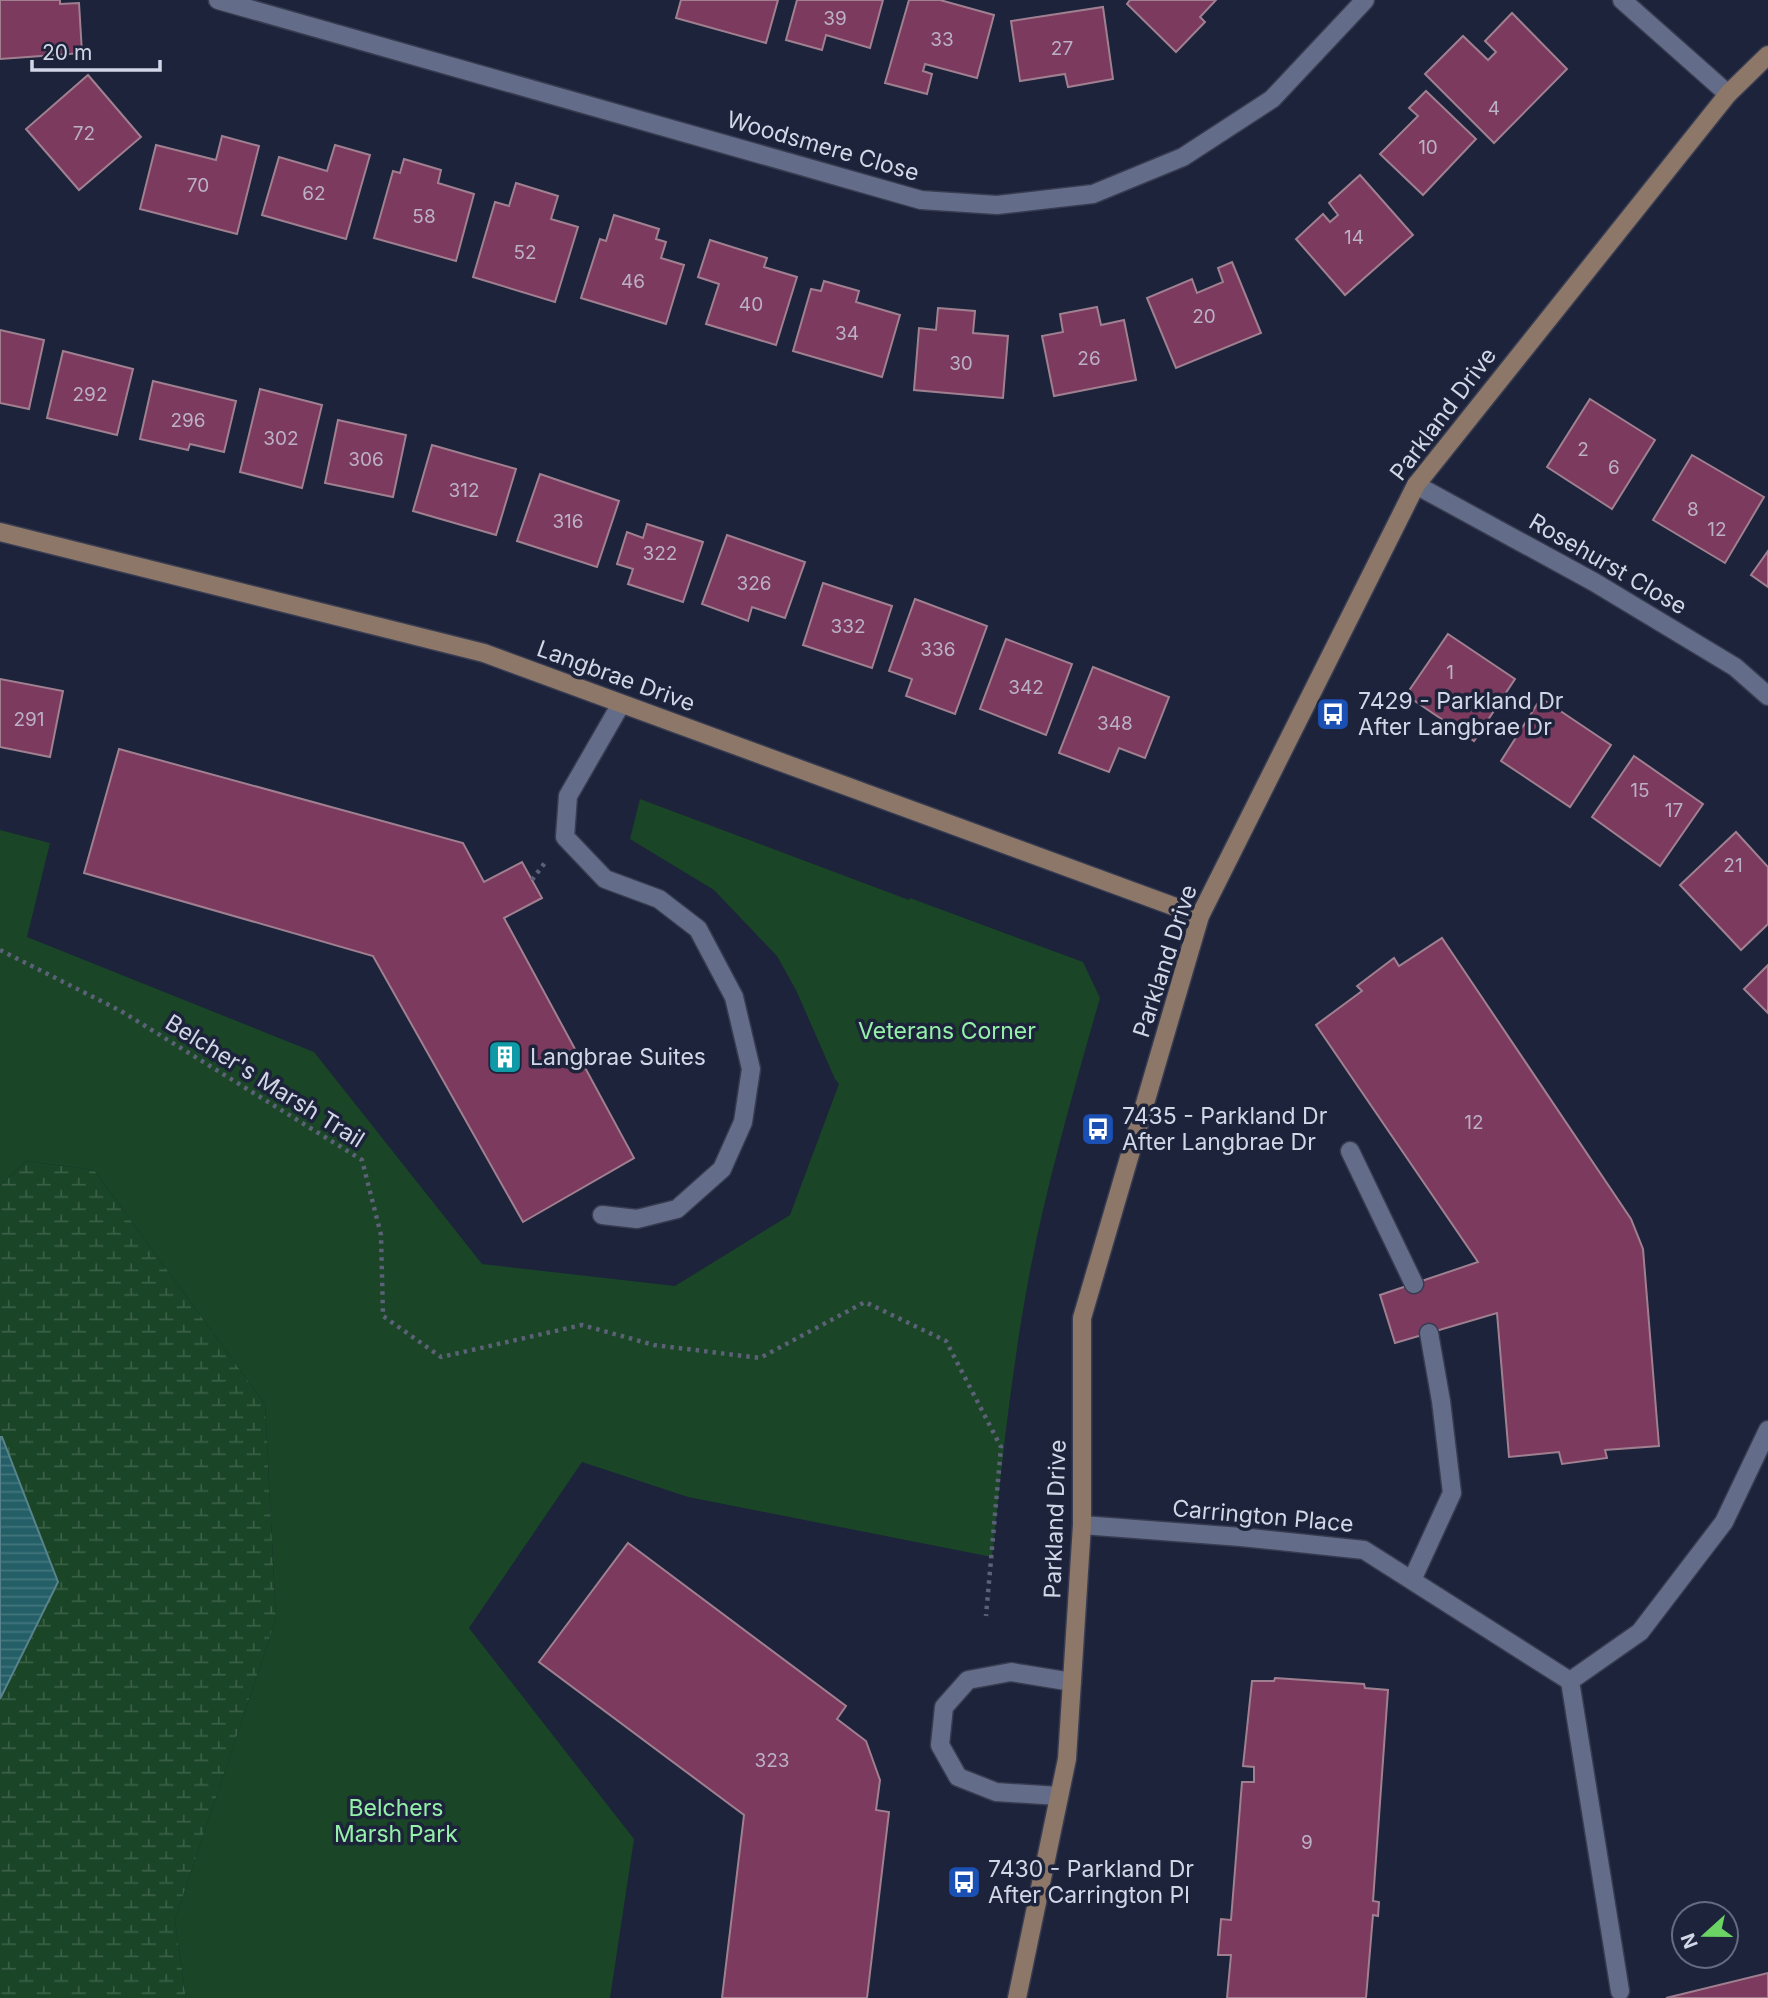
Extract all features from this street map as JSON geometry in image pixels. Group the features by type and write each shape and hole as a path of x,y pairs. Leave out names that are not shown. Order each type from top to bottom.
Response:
{"street":[{"name":"Woodsmere Close","path":"218,0 921,200 997,205 1093,194 1183,157 1272,99 1365,0"},
{"path":"1622,0 1728,94"},
{"name":"Parkland Drive","path":"1017,1998 1067,1759 1082,1525 1082,1318 1200,916 1416,485 1728,94 1768,55"},
{"name":"Rosehurst Close","path":"1416,485 1594,582 1735,667 1768,696"},
{"name":"Langbrae Drive","path":"0,531 485,653 1200,916"},
{"path":"602,1215 637,1219 677,1209 722,1169 743,1122 751,1069 734,997 698,929 659,899 605,880 565,837 568,796 621,704"},
{"path":"1350,1151 1414,1284"},
{"path":"1412,1580 1452,1493 1441,1401 1429,1333"},
{"path":"1620,1991 1570,1681 1640,1632 1724,1522 1768,1430"},
{"name":"Carrington Place","path":"1082,1525 1364,1550 1570,1681"},
{"path":"1059,1796 996,1792 958,1777 940,1745 941,1732 944,1707 968,1680 1011,1672 1072,1682"}],"path":[{"name":"Belcher's Marsh Trail","path":"0,950 121,1011 362,1160 381,1235 383,1316 441,1357 582,1325 654,1345 760,1358 865,1302 946,1341 1000,1447 986,1616"}],"green space":[{"name":"Belchers Marsh Park","path":"640,799 1083,962 1100,998 1053,1168 1030,1271 1013,1378 992,1557 688,1497 582,1462 469,1628 634,1839 610,1998 186,1998 175,1920 276,1619 265,1404 94,1170 26,1161 0,1186 0,830 50,843 27,937 314,1052 482,1264 675,1286 790,1215 839,1084 796,990 777,956 714,890 630,839"},
{"path":"26,1161 94,1170 265,1404 276,1619 175,1920 186,1998 0,1998 0,1699 58,1582 0,1437 0,1186"}],"shaded area":[{"path":"0,1437 58,1582 0,1699"}],"building":[{"path":"0,0 60,0 60,4 79,3 82,53 0,59"},
{"path":"681,0 778,0 766,43 676,18"},
{"path":"797,0 883,0 870,48 826,35 822,50 786,40"},
{"path":"909,0 940,0 994,15 977,78 925,64 923,71 932,74 927,94 885,83"},
{"path":"1130,0 1216,0 1200,17 1205,22 1176,52 1127,4"},
{"path":"1103,7 1113,79 1068,87 1065,74 1020,81 1011,21"},
{"path":"1512,13 1567,69 1494,143 1425,74 1463,36 1488,60 1496,52 1485,41"},
{"path":"88,75 141,137 79,190 26,129"},
{"path":"1426,91 1476,139 1423,195 1380,154 1418,116 1409,108"},
{"path":"222,136 259,146 237,234 140,209 156,145 216,160"},
{"path":"335,145 370,155 346,239 262,215 279,157 327,171"},
{"path":"404,159 441,170 438,183 474,194 456,261 374,238 393,171 400,173"},
{"path":"1360,175 1413,235 1345,295 1296,239 1323,214 1330,222 1338,215 1329,203"},
{"path":"516,183 558,196 551,219 578,227 555,302 473,277 495,202 509,206"},
{"path":"614,215 659,229 656,239 666,242 661,258 684,265 666,324 581,298 600,239 606,241"},
{"path":"710,240 767,258 764,267 797,277 776,345 706,324 719,284 698,277"},
{"path":"1232,262 1261,333 1176,368 1147,298 1192,279 1197,293 1223,282 1218,268"},
{"path":"824,281 859,291 856,302 900,315 882,377 793,351 811,289 821,291"},
{"path":"1097,307 1101,325 1124,320 1136,380 1054,396 1042,336 1063,332 1060,314"},
{"path":"938,308 975,311 973,333 1008,336 1003,398 914,390 919,328 936,330"},
{"path":"0,330 44,340 29,409 0,403"},
{"path":"63,351 133,369 117,435 47,418"},
{"path":"153,381 236,401 224,452 190,444 188,450 140,439"},
{"path":"260,389 322,405 302,488 240,472"},
{"path":"1590,399 1655,440 1612,509 1547,467"},
{"path":"338,420 406,435 393,497 325,483"},
{"path":"432,445 516,469 496,535 413,511"},
{"path":"1692,455 1764,497 1725,563 1653,520"},
{"path":"540,474 619,501 597,567 517,541"},
{"path":"647,524 703,542 683,602 628,584 633,569 617,564 627,532 643,538"},
{"path":"727,535 805,562 785,618 752,607 748,621 702,604"},
{"path":"1768,551 1768,587 1751,575"},
{"path":"823,583 892,606 872,668 803,645"},
{"path":"915,599 987,626 955,714 906,696 912,679 889,671"},
{"path":"1448,634 1515,679 1474,741 1406,695"},
{"path":"1006,639 1072,664 1046,735 980,709"},
{"path":"1093,667 1169,697 1145,758 1119,748 1109,772 1059,753"},
{"path":"0,679 63,691 50,757 0,747"},
{"path":"1541,698 1611,745 1570,807 1501,761"},
{"name":"Langbrae Suites","path":"119,749 463,843 484,882 522,862 542,898 504,918 634,1158 523,1222 373,956 84,873"},
{"path":"1634,756 1703,804 1660,866 1592,817"},
{"path":"1736,832 1768,867 1768,924 1741,950 1680,885"},
{"path":"1442,938 1631,1219 1643,1249 1659,1446 1605,1450 1607,1458 1562,1464 1559,1452 1509,1457 1497,1313 1395,1343 1380,1295 1478,1262 1316,1025 1362,991 1357,986 1394,958 1399,966"},
{"path":"1768,965 1768,1013 1744,989"},
{"path":"628,1543 846,1706 837,1719 866,1741 880,1780 876,1810 889,1812 867,1998 722,1998 744,1815 539,1662"},
{"path":"1275,1678 1364,1684 1365,1688 1388,1690 1373,1901 1379,1902 1378,1916 1373,1915 1366,1998 1227,1998 1231,1955 1218,1955 1221,1919 1231,1920 1242,1782 1254,1782 1254,1767 1243,1766 1252,1681 1274,1681"},
{"path":"1768,1973 1768,1998 1666,1998"}],"place":[{"name":"7429 - Parkland Dr After Langbrae Dr","path":"1333,714"},
{"name":"Langbrae Suites","path":"505,1057"},
{"name":"7435 - Parkland Dr After Langbrae Dr","path":"1098,1129"},
{"name":"7430 - Parkland Dr After Carrington Pl","path":"964,1882"}],"park label":[{"name":"Veterans Corner","path":"947,1031"}]}
